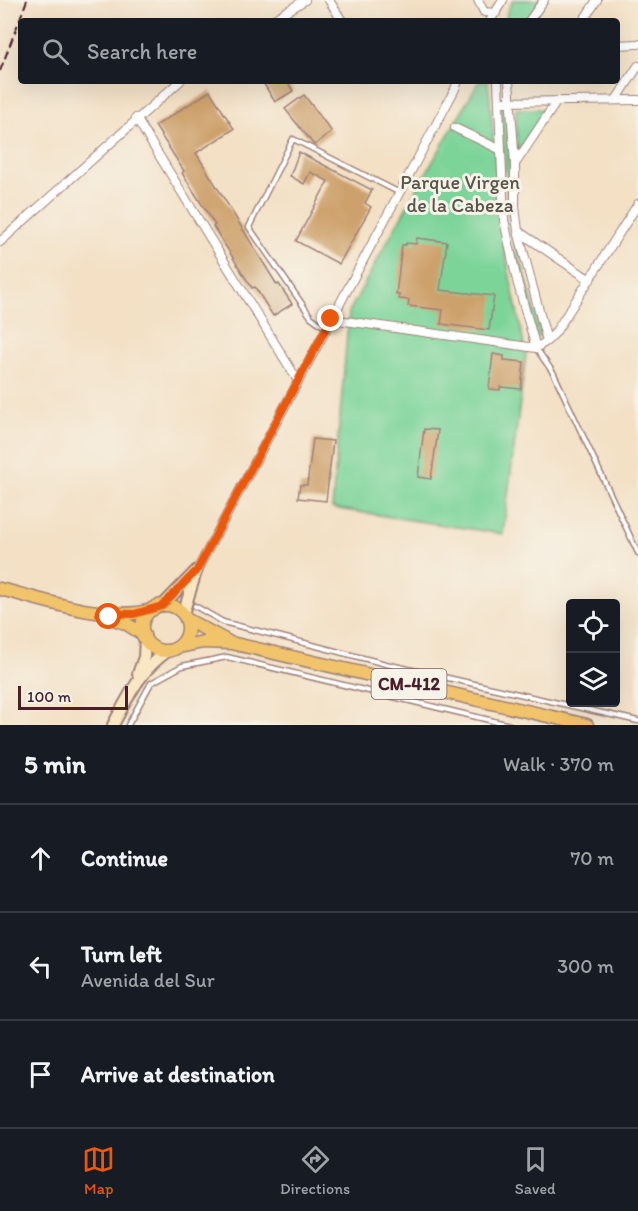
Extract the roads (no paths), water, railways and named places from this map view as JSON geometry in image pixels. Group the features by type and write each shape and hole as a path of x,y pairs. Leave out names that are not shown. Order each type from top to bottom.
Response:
{"main road":[{"path":"113,725 135,684 144,657 144,621 197,570"},
{"path":"135,684 155,660 173,649 188,634 185,617 197,570"},
{"name":"CM-412","path":"0,589 99,613 125,623 144,637 154,648 173,649 203,642 231,643 587,725"},
{"name":"CM-412","path":"99,613 134,614 157,608 174,607 185,617 231,643"}],"street":[{"path":"276,18 305,0"},
{"path":"328,0 340,18"},
{"path":"478,0 484,12 497,17 503,0"},
{"path":"531,18 544,0"},
{"path":"585,18 597,0"},
{"path":"620,45 638,44"},
{"path":"616,100 638,66"},
{"path":"0,242 176,84"},
{"path":"498,84 504,220 517,281 536,348"},
{"path":"509,84 518,231 547,341"},
{"path":"197,570 457,85"},
{"path":"499,102 638,100"},
{"path":"515,164 557,101"},
{"path":"136,118 298,381"},
{"path":"455,128 500,149"},
{"path":"331,319 536,348 555,333 638,204"},
{"path":"518,231 590,280"}],"lane":[{"path":"327,328 310,318 249,227 293,139 400,193"},
{"path":"536,348 554,374 638,553"},
{"path":"195,606 223,622 386,664 638,721"},
{"path":"128,725 151,683 182,666 227,657 510,725"}],"railway":[{"path":"20,18 27,0"},
{"path":"0,71 18,24"}],"park label":[{"name":"Parque Virgen de la Cabeza","path":"460,194"}]}
